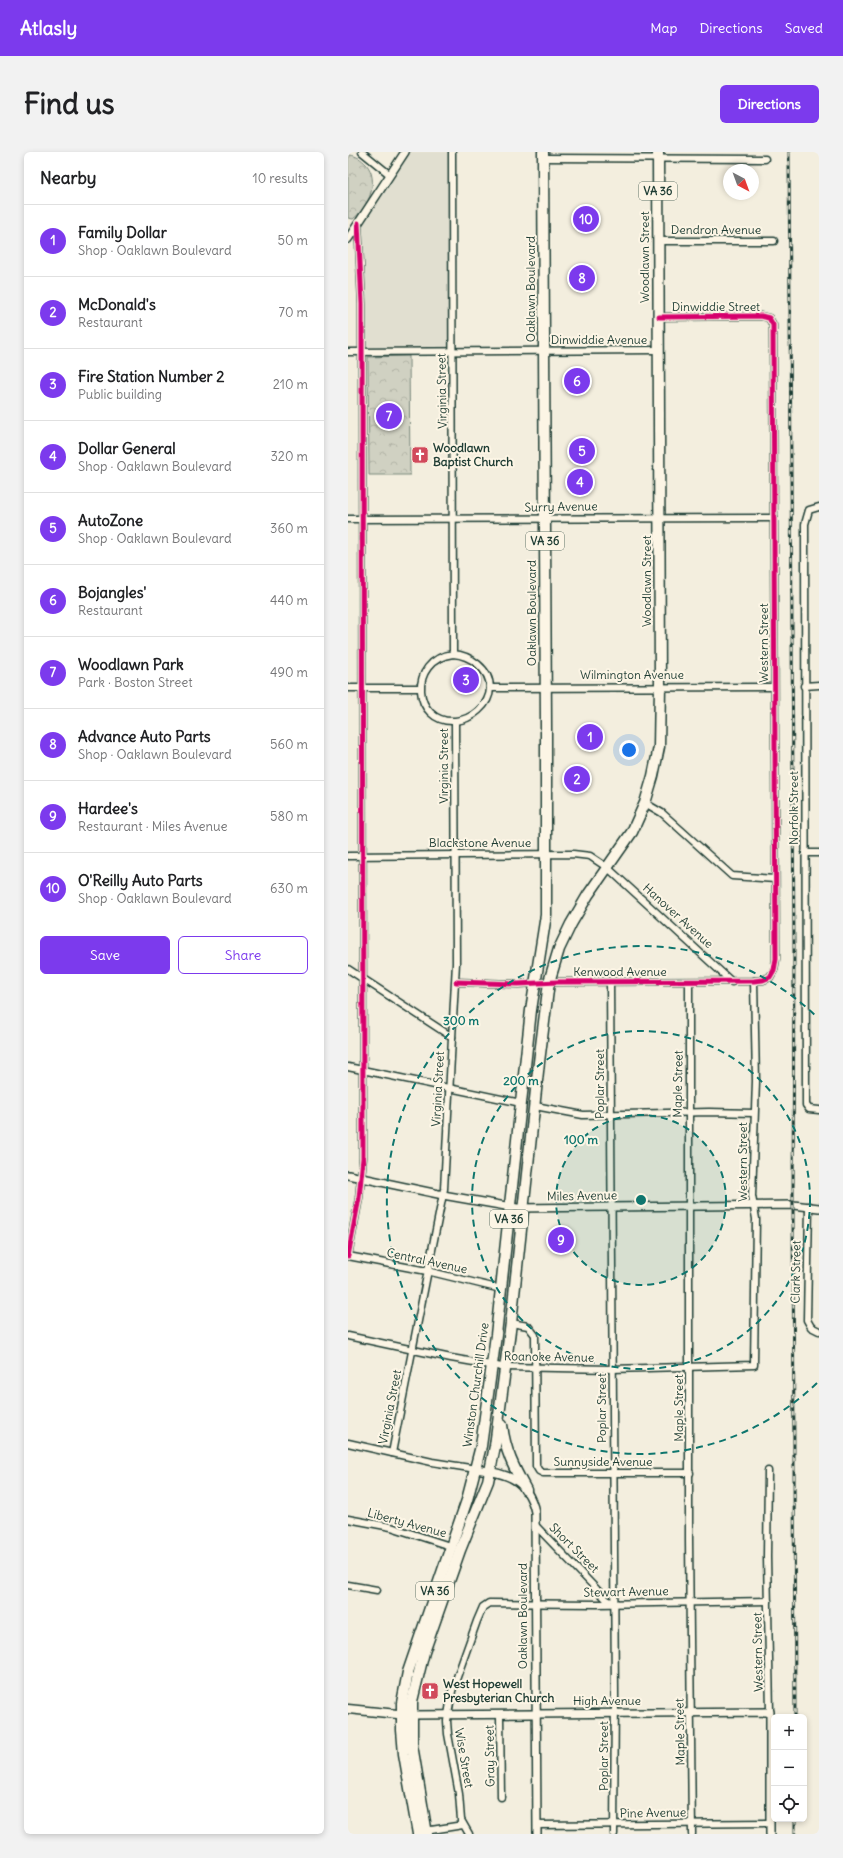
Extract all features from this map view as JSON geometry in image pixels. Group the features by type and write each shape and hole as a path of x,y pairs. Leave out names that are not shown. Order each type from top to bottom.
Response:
{"highway":[{"name":"Oaklawn Boulevard","path":"543,155 546,687 546,854 544,929"},
{"name":"Woodlawn Street","path":"549,982 559,949 571,924 588,895 632,832 653,776 658,747 660,686 660,518 658,155"},
{"name":"Winston Churchill Drive","path":"422,1833 412,1746 406,1715 412,1701 420,1664 455,1548 476,1469 484,1430 535,983 544,929"},
{"name":"VA 36","path":"491,1471 501,1411 549,982"},
{"path":"501,1411 504,1441 510,1462 526,1490"},
{"name":"Winston Churchill Drive","path":"455,1548 481,1501 491,1471"}],"main road":[{"name":"High Avenue","path":"348,1709 406,1715"}],"street":[{"path":"362,152 390,174"},
{"path":"348,239 405,152"},
{"name":"Virginia Street","path":"452,152 453,654"},
{"path":"543,155 658,155 765,159"},
{"path":"348,1256 362,1178 362,304 358,223"},
{"name":"Dendron Avenue","path":"658,241 774,240"},
{"name":"Dinwiddie Street","path":"659,317 766,316 771,322"},
{"name":"Western Street","path":"771,322 774,518 775,964"},
{"name":"Dinwiddie Avenue","path":"348,352 659,350"},
{"name":"Norfolk Street","path":"819,507 809,510 806,515 805,524 804,686 807,1107 819,1110"},
{"name":"Surry Avenue","path":"348,519 774,518"},
{"path":"453,654 466,656 479,665 487,676 490,688 488,697 480,710 469,718 455,722 440,719 429,710 421,696 420,688 422,675 432,662 439,657 453,654"},
{"name":"Wilmington Avenue","path":"490,688 660,686 774,687"},
{"path":"804,686 819,686"},
{"path":"348,688 420,688"},
{"name":"Virginia Street","path":"392,1453 443,1196 456,982 455,722"},
{"path":"644,803 662,813 732,876 775,879"},
{"path":"805,853 819,853"},
{"name":"Blackstone Avenue","path":"348,856 573,854 590,856 608,868"},
{"name":"Hanover Avenue","path":"608,868 732,982"},
{"name":"Kenwood Avenue","path":"456,982 535,983 754,981 763,980 770,977 773,973 775,964"},
{"path":"348,969 452,1037"},
{"name":"Western Street","path":"752,1366 755,1363 756,1289 756,1219 754,1205 754,1113 756,1081 754,981"},
{"name":"Poplar Street","path":"610,982 613,1603 615,1713 614,1834"},
{"name":"Maple Street","path":"689,982 690,1713 692,1834"},
{"path":"348,1067 521,1103"},
{"path":"534,1106 570,1114 688,1112 754,1113"},
{"name":"Miles Avenue","path":"348,1175 443,1196 524,1208 690,1205 809,1206 819,1208"},
{"name":"Clark Street","path":"809,1206 807,1320 811,1327 819,1331"},
{"name":"Central Avenue","path":"348,1256 427,1271 501,1289"},
{"name":"Sunnyside Avenue","path":"511,1323 528,1326 534,1331 537,1469 543,1473 690,1473"},
{"name":"Roanoke Avenue","path":"348,1336 506,1368 612,1369 752,1366"},
{"path":"348,1444 432,1462 476,1469"},
{"name":"Oaklawn Boulevard","path":"476,1469 507,1475 514,1479 526,1490 534,1506 536,1525 537,1834"},
{"name":"Western Street","path":"768,1471 770,1834"},
{"name":"Liberty Avenue","path":"348,1519 391,1527 455,1548"},
{"name":"Short Street","path":"536,1525 607,1600 613,1603"},
{"path":"348,1585 377,1590"},
{"name":"Stewart Avenue","path":"486,1604 768,1601"},
{"name":"Wise Street","path":"463,1825 448,1734 448,1715 452,1691 477,1621 486,1604"},
{"name":"High Avenue","path":"406,1715 770,1712"},
{"name":"Gray Street","path":"500,1714 501,1797"},
{"name":"Pine Avenue","path":"537,1825 770,1823"},
{"path":"422,1833 463,1825 469,1834"}],"shaded area":[{"path":"410,152 448,152 448,347 366,347 362,223"}],"green space":[{"path":"350,155 359,158 366,164 370,170 372,178 371,193 368,201 359,214 353,219 348,218 348,157"},
{"path":"409,356 410,475 369,475 368,357"}],"railway":[{"path":"789,152 794,947 793,1205 795,1714"},
{"path":"795,1822 795,1834"}],"cycle path":[{"path":"348,1256 359,1198 363,1158 362,304 358,223"},
{"path":"456,982 518,984 557,982 754,981 763,980 770,977 774,970 776,959 773,325 769,318 761,316 659,317"}],"place":[{"name":"O'Reilly Auto Parts","path":"586,219"},
{"name":"Advance Auto Parts","path":"582,278"},
{"name":"Bojangles'","path":"577,381"},
{"name":"Woodlawn Park","path":"389,416"},
{"name":"AutoZone","path":"582,451"},
{"name":"Woodlawn Baptist Church","path":"420,455"},
{"name":"Dollar General","path":"580,482"},
{"name":"Fire Station Number 2","path":"466,680"},
{"name":"Family Dollar","path":"590,737"},
{"name":"McDonald's","path":"577,779"},
{"name":"Hardee's","path":"561,1240"},
{"name":"West Hopewell Presbyterian Church","path":"430,1691"}]}
